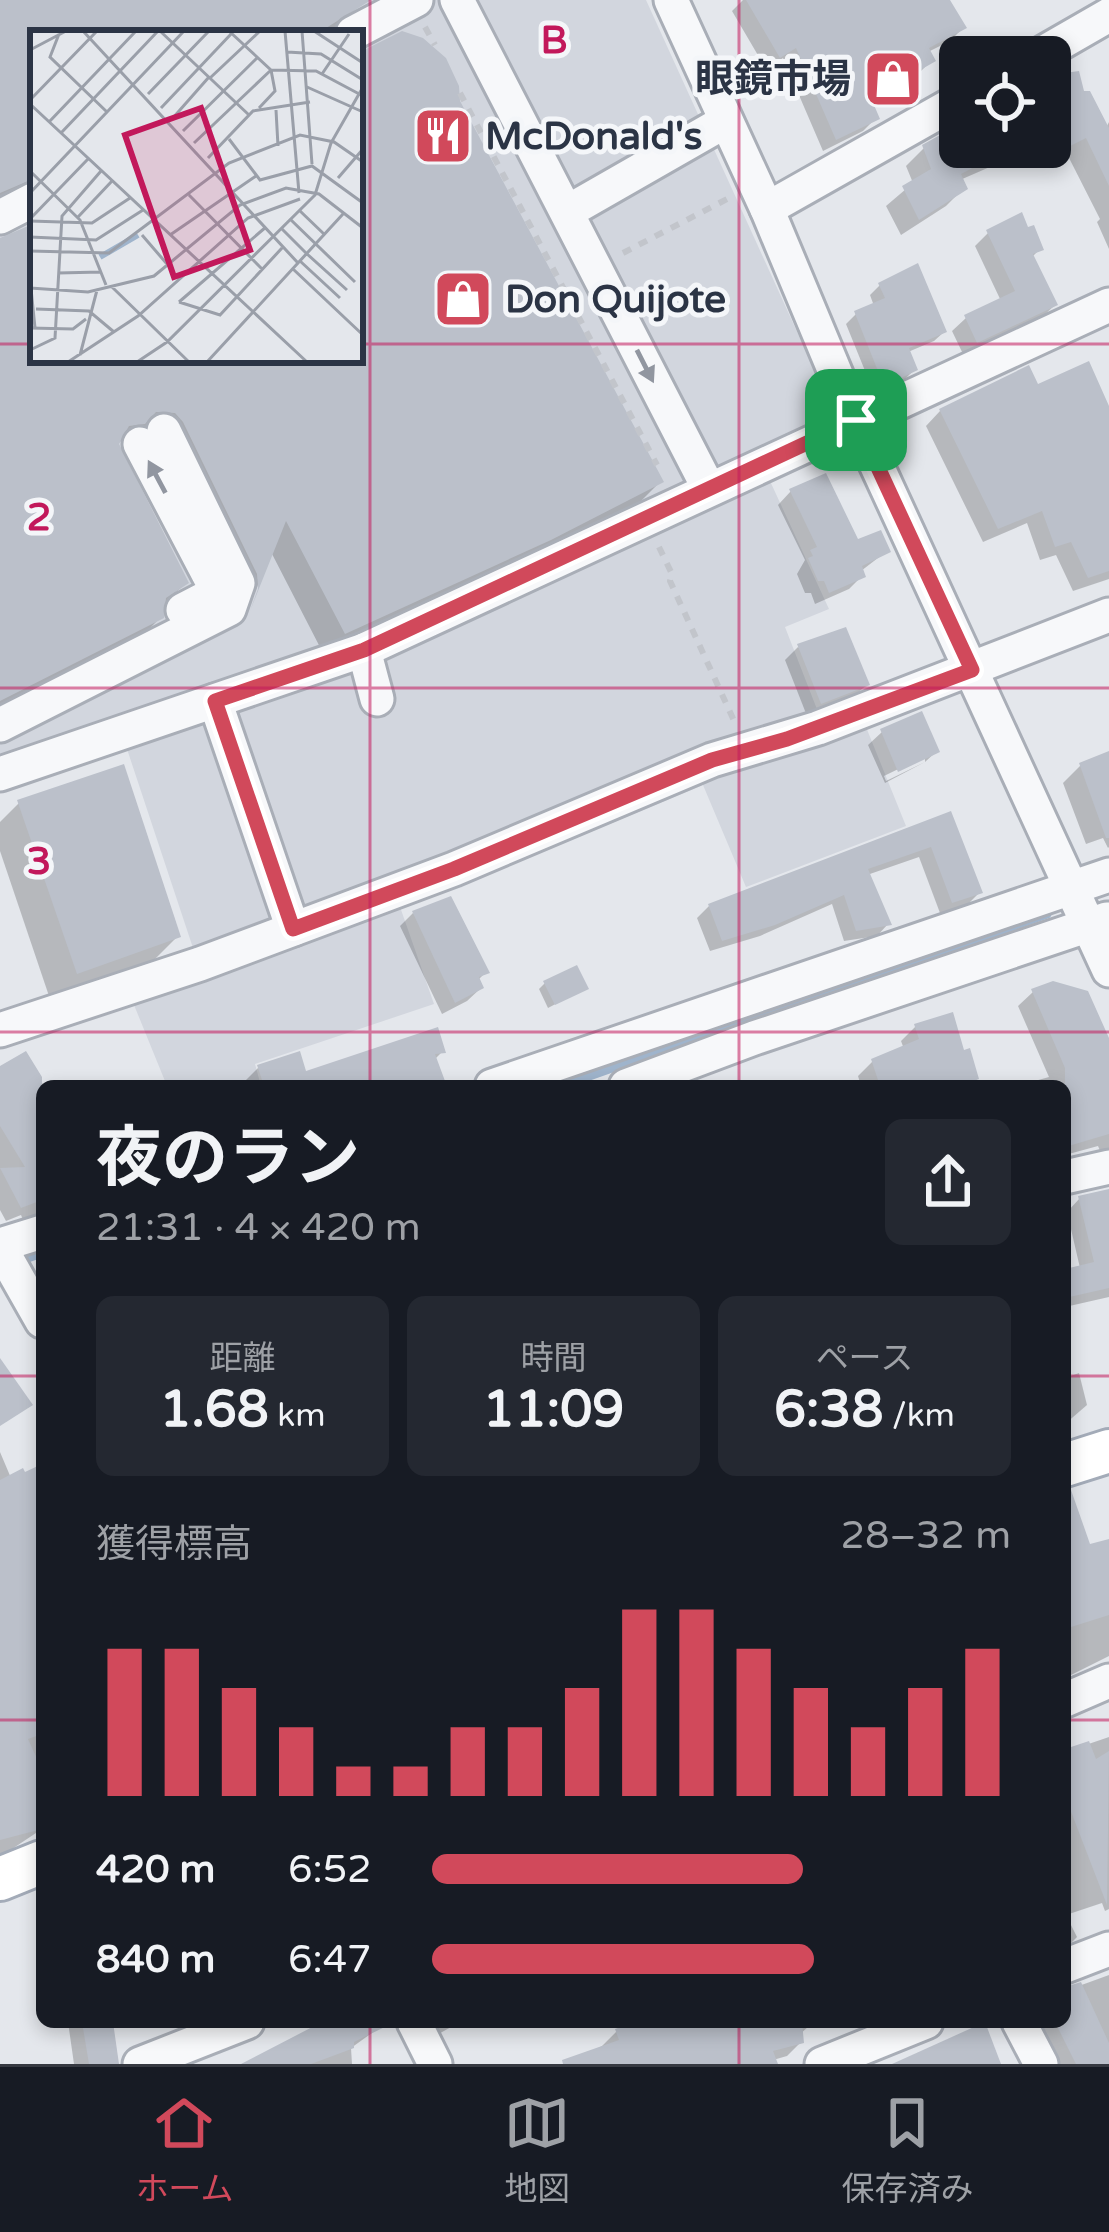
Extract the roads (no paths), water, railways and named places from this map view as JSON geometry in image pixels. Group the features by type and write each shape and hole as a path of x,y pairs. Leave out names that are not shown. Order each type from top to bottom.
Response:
{"main road":[{"path":"1071,1463 1109,1451"},
{"path":"0,1879 36,1864"}],"street":[{"path":"359,30 416,0"},
{"path":"457,0 596,268 693,496"},
{"path":"678,3 727,121 752,201 1071,887 1099,922 1109,970"},
{"path":"1071,37 1109,16"},
{"path":"752,201 939,110"},
{"path":"566,212 727,121"},
{"path":"0,217 30,202"},
{"path":"0,774 364,650 1109,305"},
{"path":"152,437 224,580"},
{"path":"0,702 212,595 224,580"},
{"path":"0,725 229,609 238,583 224,580"},
{"path":"0,1030 200,964 454,869 712,760 787,739 1109,615"},
{"path":"364,650 377,698"},
{"path":"215,701 293,929"},
{"path":"533,1080 567,1075 1109,875"},
{"path":"642,1080 1099,922"},
{"path":"1071,1176 1109,1167"},
{"path":"36,1234 0,1246 36,1309"},
{"path":"1071,1697 1109,1681"},
{"path":"1071,1964 1109,1949"},
{"path":"140,2064 232,2028"},
{"path":"417,2028 434,2064"},
{"path":"822,2064 911,2028"},
{"path":"1022,2028 1040,2064"}],"waterway":[{"path":"578,1080 1047,914"},
{"path":"19,1261 36,1255"}],"place":[{"name":"眼鏡市場","path":"893,79"},
{"name":"McDonald's","path":"443,136"},
{"name":"Don Quijote","path":"463,299"}]}
